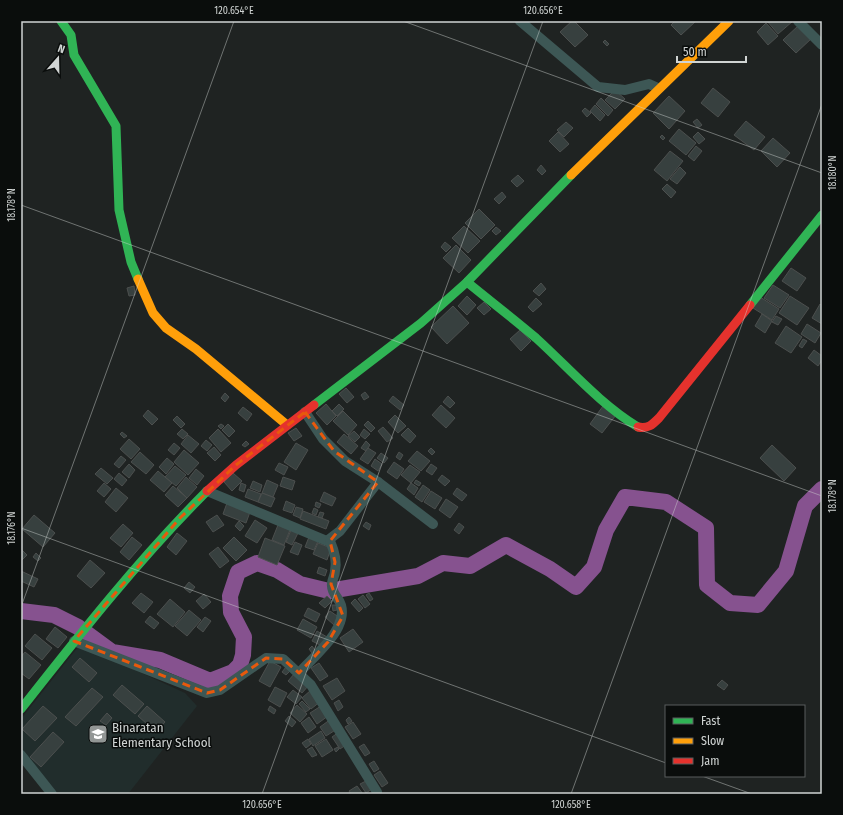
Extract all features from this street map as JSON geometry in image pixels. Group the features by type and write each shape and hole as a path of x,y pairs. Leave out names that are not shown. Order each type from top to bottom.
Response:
{"street":[{"path":"60,21 71,35 74,55 116,126 119,210 130,262 153,313 166,328 202,354 287,425"},
{"path":"520,21 598,87 625,90 649,84 658,88"},
{"path":"21,709 80,633 180,518 207,491 236,465 421,323 468,282 604,140 729,21"},
{"path":"798,21 822,45"},
{"path":"468,282 536,338 578,378 627,420 639,427 645,428 651,426 659,418 822,215"},
{"path":"305,412 323,439 345,461 378,482 433,524"},
{"path":"207,491 271,520 325,541 330,541 340,531 378,482"},
{"path":"299,673 328,642 341,622 343,616 341,605 332,588 336,572 336,562 330,541"},
{"path":"80,633 207,693 220,690 266,658 283,659 311,685 377,792"},
{"path":"21,755 52,794"}],"highlighted area":[{"path":"305,412 334,451 378,482 330,541 335,562 331,584 343,616 328,642 299,673 283,659 266,658 220,690 207,693 74,641 180,518 236,465"}],"shaded area":[{"name":"Binaratan Elementary School","path":"78,647 94,651 185,693 197,706 128,794 58,794 21,750 21,719"}],"building":[{"path":"572,21 574,21 588,35 575,47 560,32"},
{"path":"675,21 696,21 681,35 671,25"},
{"path":"767,21 793,21 778,34"},
{"path":"766,23 778,36 768,45 757,32"},
{"path":"799,25 812,38 796,53 783,40"},
{"path":"605,40 609,44 607,46 603,42"},
{"path":"713,88 730,102 718,117 701,103"},
{"path":"615,90 625,99 615,109 605,100"},
{"path":"669,96 685,111 669,129 653,113"},
{"path":"601,98 613,110 608,116 596,104"},
{"path":"595,105 605,115 600,121 590,111"},
{"path":"585,108 591,113 587,117 582,111"},
{"path":"697,119 702,125 698,128 693,122"},
{"path":"746,121 765,137 754,150 734,135"},
{"path":"566,122 573,128 564,137 557,130"},
{"path":"679,129 696,143 686,155 669,141"},
{"path":"558,132 569,144 560,152 549,141"},
{"path":"698,132 705,139 699,144 693,137"},
{"path":"662,135 665,138 663,140 660,137"},
{"path":"773,138 790,153 777,167 761,151"},
{"path":"696,146 702,151 694,161 688,156"},
{"path":"670,151 683,161 667,181 654,170"},
{"path":"541,165 546,171 542,175 537,170"},
{"path":"680,167 686,173 677,184 670,179"},
{"path":"518,175 524,181 517,187 511,181"},
{"path":"667,184 676,192 671,198 662,189"},
{"path":"502,192 506,197 499,204 494,199"},
{"path":"479,209 495,225 481,239 465,223"},
{"path":"464,226 480,241 468,253 452,238"},
{"path":"496,227 501,231 496,235 492,231"},
{"path":"445,242 451,247 446,252 441,247"},
{"path":"456,245 471,260 459,273 443,258"},
{"path":"791,268 806,278 797,291 782,281"},
{"path":"541,283 546,289 539,296 533,291"},
{"path":"773,285 789,295 780,308 764,298"},
{"path":"134,286 135,295 129,296 127,288"},
{"path":"467,296 476,305 467,315 458,306"},
{"path":"790,296 809,308 797,325 779,313"},
{"path":"760,297 779,309 772,320 753,308"},
{"path":"536,298 542,304 533,312 528,307"},
{"path":"484,302 491,309 484,315 477,308"},
{"path":"820,304 822,306 822,324 812,318"},
{"path":"453,306 469,323 447,344 431,327"},
{"path":"762,314 772,321 765,333 755,326"},
{"path":"776,316 782,319 778,325 772,322"},
{"path":"807,324 821,333 815,343 801,334"},
{"path":"786,326 802,337 791,353 775,343"},
{"path":"520,330 531,341 521,351 510,339"},
{"path":"803,339 807,341 802,348 799,346"},
{"path":"814,350 822,356 822,360 818,366 808,358"},
{"path":"346,388 354,397 347,403 339,394"},
{"path":"365,392 369,397 364,400 361,395"},
{"path":"225,393 229,397 225,402 221,398"},
{"path":"393,396 404,405 400,410 389,401"},
{"path":"448,396 455,403 450,408 443,402"},
{"path":"326,404 336,416 327,425 316,413"},
{"path":"339,404 344,409 337,416 332,411"},
{"path":"441,405 455,418 446,428 432,415"},
{"path":"603,406 616,415 602,433 590,424"},
{"path":"243,407 252,414 247,421 238,413"},
{"path":"148,410 158,419 152,425 143,416"},
{"path":"343,411 357,425 348,435 333,421"},
{"path":"395,415 406,426 398,433 388,422"},
{"path":"177,416 185,424 181,428 173,420"},
{"path":"368,421 375,428 371,432 364,425"},
{"path":"221,424 224,426 221,429 218,426"},
{"path":"228,424 235,431 229,437 222,430"},
{"path":"383,427 393,438 387,442 378,431"},
{"path":"296,428 302,436 294,441 288,433"},
{"path":"408,428 416,436 410,443 401,435"},
{"path":"182,429 188,434 183,439 177,434"},
{"path":"218,429 231,443 221,452 209,438"},
{"path":"364,429 370,434 365,439 360,435"},
{"path":"354,431 360,437 355,442 348,436"},
{"path":"122,432 127,436 124,438 120,434"},
{"path":"344,434 358,446 351,454 337,442"},
{"path":"188,435 199,444 191,453 181,444"},
{"path":"129,439 140,449 131,459 120,449"},
{"path":"206,440 212,445 207,451 201,446"},
{"path":"246,441 249,444 245,447 242,445"},
{"path":"366,441 370,445 366,451 361,448"},
{"path":"174,443 180,448 174,455 168,450"},
{"path":"296,443 308,450 296,470 284,462"},
{"path":"772,445 796,468 784,481 760,458"},
{"path":"214,447 221,455 215,461 207,453"},
{"path":"368,448 376,453 368,464 360,459"},
{"path":"431,448 435,452 432,455 428,451"},
{"path":"184,450 199,463 188,475 174,462"},
{"path":"417,451 430,461 421,471 408,461"},
{"path":"140,452 154,465 146,474 131,462"},
{"path":"399,452 403,455 400,460 396,457"},
{"path":"381,453 388,458 384,463 377,458"},
{"path":"121,456 126,460 119,468 114,464"},
{"path":"167,458 174,464 166,474 159,467"},
{"path":"375,459 382,464 378,471 371,466"},
{"path":"394,462 404,469 397,479 387,472"},
{"path":"279,463 288,467 284,475 275,470"},
{"path":"129,464 135,470 129,478 122,472"},
{"path":"431,464 437,468 432,475 426,471"},
{"path":"410,465 420,472 411,483 401,475"},
{"path":"175,466 186,475 176,486 165,477"},
{"path":"101,468 113,478 107,484 95,474"},
{"path":"196,469 204,476 197,485 189,478"},
{"path":"158,471 172,483 164,492 150,480"},
{"path":"119,473 127,480 122,486 114,479"},
{"path":"233,473 242,481 232,491 224,482"},
{"path":"442,475 450,481 445,486 438,480"},
{"path":"186,477 197,487 187,498 177,488"},
{"path":"283,477 295,481 292,490 280,486"},
{"path":"267,480 278,485 273,497 262,493"},
{"path":"416,480 421,483 419,486 414,483"},
{"path":"253,481 262,485 260,492 250,488"},
{"path":"104,483 111,489 104,497 97,491"},
{"path":"241,483 246,485 244,492 239,490"},
{"path":"411,483 418,488 414,495 407,489"},
{"path":"423,485 430,490 422,502 415,497"},
{"path":"173,486 187,498 178,507 165,495"},
{"path":"116,488 128,498 116,512 105,502"},
{"path":"457,488 467,495 462,501 453,494"},
{"path":"248,489 261,494 258,502 245,497"},
{"path":"431,491 442,498 435,509 424,502"},
{"path":"324,492 336,498 332,506 320,501"},
{"path":"262,493 275,498 271,507 258,502"},
{"path":"446,499 458,507 450,518 439,510"},
{"path":"286,501 295,505 292,513 283,510"},
{"path":"316,502 321,504 319,508 315,506"},
{"path":"227,503 250,512 246,523 223,514"},
{"path":"296,507 303,509 300,518 293,515"},
{"path":"314,508 318,510 316,515 312,513"},
{"path":"303,511 329,521 326,529 300,519"},
{"path":"320,512 324,513 322,518 318,517"},
{"path":"34,515 55,533 43,547 22,529"},
{"path":"217,515 224,525 213,532 206,522"},
{"path":"255,520 267,528 257,543 245,536"},
{"path":"239,521 244,526 240,531 235,526"},
{"path":"366,522 371,525 369,530 363,526"},
{"path":"459,523 464,527 459,534 454,530"},
{"path":"123,524 133,533 121,547 110,538"},
{"path":"278,525 290,530 284,545 272,540"},
{"path":"291,530 298,533 292,545 286,542"},
{"path":"177,533 187,541 176,555 167,547"},
{"path":"132,537 142,545 129,560 120,552"},
{"path":"234,537 247,550 236,561 223,548"},
{"path":"309,537 318,541 314,550 305,547"},
{"path":"265,538 285,546 277,565 258,557"},
{"path":"295,542 302,545 298,555 290,552"},
{"path":"318,543 331,548 327,560 313,554"},
{"path":"218,547 229,561 220,568 209,554"},
{"path":"22,550 27,555 22,560 21,559"},
{"path":"36,553 41,558 38,561 33,557"},
{"path":"90,560 105,573 91,588 77,576"},
{"path":"319,567 327,570 325,576 317,573"},
{"path":"21,571 38,579 34,587 21,581"},
{"path":"189,582 195,587 190,593 184,588"},
{"path":"141,593 153,602 144,613 132,603"},
{"path":"369,593 373,599 370,601 366,595"},
{"path":"204,594 211,602 203,609 196,601"},
{"path":"363,595 370,604 365,608 358,599"},
{"path":"327,596 332,601 325,608 319,603"},
{"path":"170,599 185,612 173,627 157,614"},
{"path":"355,599 363,608 359,612 351,603"},
{"path":"332,605 336,605 337,610 333,611"},
{"path":"308,608 320,614 316,622 304,616"},
{"path":"189,610 201,620 187,636 175,626"},
{"path":"330,611 340,618 334,625 325,617"},
{"path":"150,616 159,623 154,629 145,622"},
{"path":"205,617 211,621 203,632 197,627"},
{"path":"303,619 317,627 311,638 297,630"},
{"path":"55,627 67,637 58,648 46,639"},
{"path":"353,629 363,642 349,652 340,638"},
{"path":"317,631 327,637 322,646 312,641"},
{"path":"35,634 52,648 42,660 25,646"},
{"path":"312,646 315,650 312,653 309,649"},
{"path":"25,652 41,665 29,679 21,673 21,657"},
{"path":"80,658 97,673 89,682 72,667"},
{"path":"270,661 281,667 270,687 259,681"},
{"path":"319,663 328,676 320,681 311,668"},
{"path":"286,667 291,670 286,675 282,672"},
{"path":"295,673 309,685 302,693 288,681"},
{"path":"337,678 345,691 332,700 323,686"},
{"path":"722,680 728,685 724,690 717,685"},
{"path":"122,685 144,704 135,714 113,695"},
{"path":"275,687 287,693 280,707 268,700"},
{"path":"92,688 103,697 76,726 65,717"},
{"path":"293,690 302,697 296,704 287,697"},
{"path":"311,690 321,701 311,709 302,698"},
{"path":"339,700 343,707 338,711 334,703"},
{"path":"302,701 310,709 306,712 299,704"},
{"path":"297,705 307,714 300,722 290,713"},
{"path":"43,706 57,718 35,741 22,729"},
{"path":"147,706 165,722 156,732 138,716"},
{"path":"270,706 276,710 274,714 268,710"},
{"path":"321,706 328,716 317,724 310,713"},
{"path":"107,713 112,718 106,725 100,721"},
{"path":"289,716 296,722 292,727 285,721"},
{"path":"309,717 316,727 308,733 301,723"},
{"path":"349,717 352,721 348,724 346,720"},
{"path":"331,719 337,729 326,736 320,727"},
{"path":"353,722 361,734 353,739 345,727"},
{"path":"321,731 325,738 313,746 309,739"},
{"path":"53,732 64,742 41,767 30,757"},
{"path":"339,732 347,744 340,749 332,737"},
{"path":"308,739 311,744 306,748 302,743"},
{"path":"326,739 333,750 322,757 315,746"},
{"path":"364,744 370,753 365,756 359,747"},
{"path":"312,747 317,755 312,757 307,750"},
{"path":"338,747 339,749 336,752 334,749"},
{"path":"374,761 379,769 374,772 369,764"},
{"path":"380,771 388,783 382,787 374,775"},
{"path":"366,781 372,789 366,793 360,784"},
{"path":"357,786 363,794 351,794 349,791"}],"waterway":[{"path":"21,611 54,615 78,627 112,652 160,660 210,681 233,672 240,665 243,655 244,637 231,612 230,596 238,572 257,563 277,570 300,584 329,591 418,576 443,563 470,566 506,545 550,569 576,587 594,567 606,530 625,497 666,502 706,528 707,585 730,603 758,605 786,571 805,506 822,489"}],"traffic: fast":[{"path":"61,21 71,35 74,55 116,126 119,210 131,262 138,279"},
{"path":"314,405 421,323 467,282 571,175"},
{"path":"750,305 822,215"},
{"path":"467,282 536,338 598,397 638,427"},
{"path":"21,709 134,570 207,491"}],"traffic: slow":[{"path":"571,175 729,21"},
{"path":"138,279 153,313 166,328 196,349 287,425"}],"traffic: jam":[{"path":"638,427 650,426 659,418 750,305"},
{"path":"207,491 236,465 314,405"}],"place":[{"name":"Binaratan Elementary School","path":"98,734"}]}
